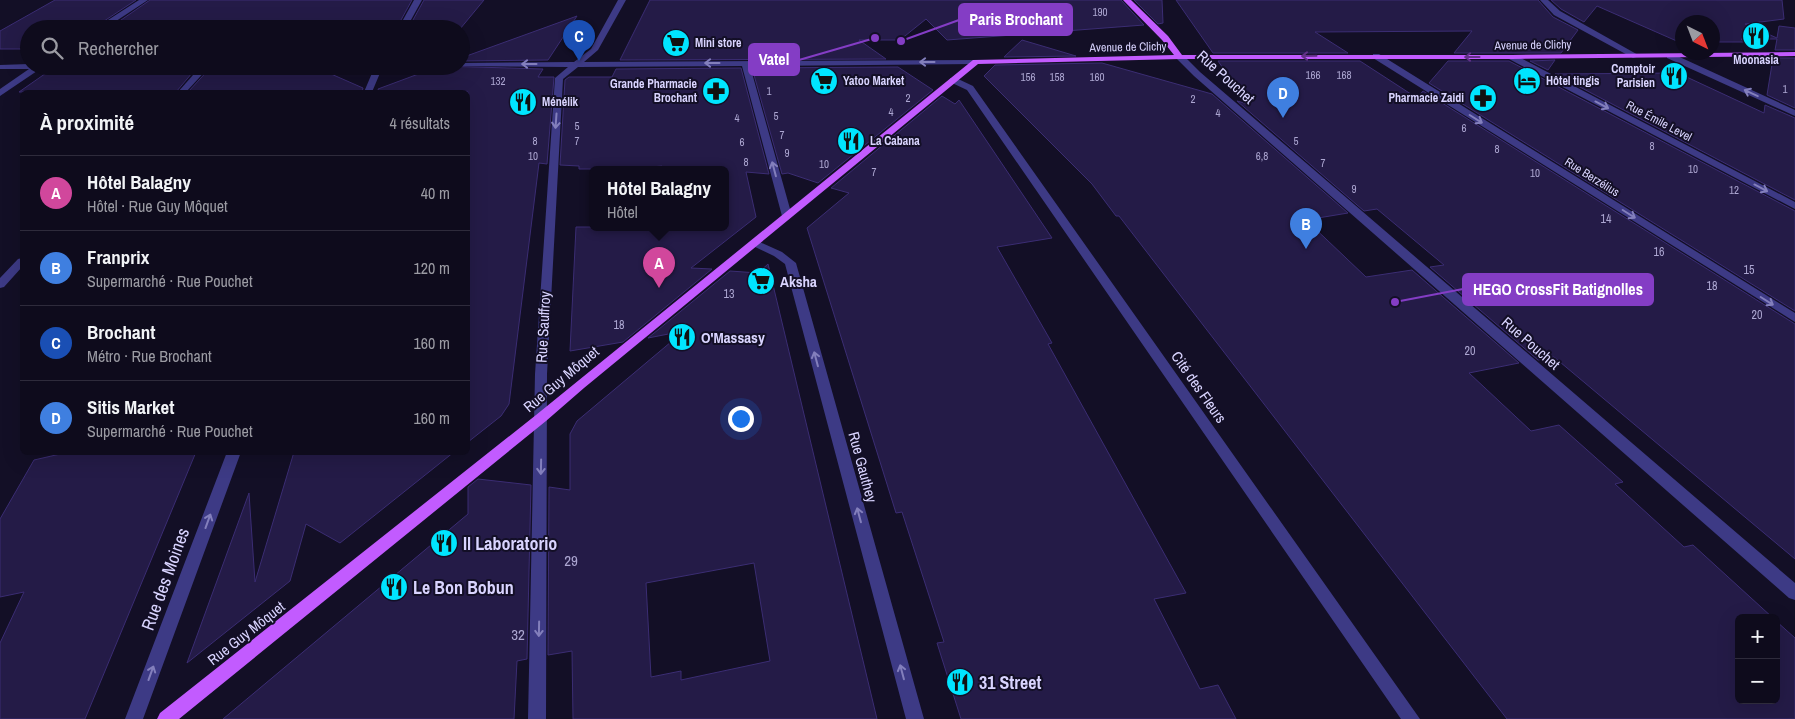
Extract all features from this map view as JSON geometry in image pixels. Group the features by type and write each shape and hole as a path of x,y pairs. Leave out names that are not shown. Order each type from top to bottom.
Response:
{"main road":[{"path":"1127,0 1165,38 1180,57"},
{"name":"Avenue de Clichy","path":"976,62 1180,57 1512,57 1795,54"},
{"name":"Rue Guy Môquet","path":"166,719 541,418 976,62"}],"street":[{"path":"112,20 144,0"},
{"path":"407,20 418,0"},
{"name":"Rue Sauffroy","path":"537,719 541,364 559,78 594,50 622,0"},
{"path":"1544,0 1557,13 1636,56"},
{"name":"Rue Berzélius","path":"1376,56 1795,318"},
{"path":"1670,56 1795,114"},
{"name":"Rue Pouchet","path":"1180,57 1197,74 1795,593"},
{"name":"Rue Émile Level","path":"1512,57 1795,206"},
{"name":"Avenue de Clichy","path":"470,65 976,62"},
{"path":"745,63 787,216"},
{"path":"0,67 20,67"},
{"path":"0,93 26,75"},
{"path":"184,90 198,75"},
{"path":"369,90 375,75"},
{"name":"Cité des Fleurs","path":"953,80 970,88 1411,719"},
{"name":"Rue Gauthey","path":"755,243 778,254 790,263 915,719"},
{"path":"0,285 20,263"},
{"name":"Rue des Moines","path":"134,719 233,455"}],"building":[{"path":"55,0 136,0 106,20 20,20 20,49 0,49 0,31"},
{"path":"150,0 412,0 401,20 121,20"},
{"path":"424,0 484,0 467,20 413,20"},
{"path":"650,0 1121,0 1144,25 947,40 926,19 900,40 859,40 886,59 620,60"},
{"path":"1134,0 1162,0 1163,23 1158,24"},
{"path":"1176,0 1538,0 1553,17 1578,30 1561,53 1454,53 1472,31 1315,32 1348,53 1213,53"},
{"path":"1551,0 1782,0 1784,19 1745,24 1777,38 1779,26 1795,28 1795,50 1775,50 1777,39 1741,39 1745,42 1720,42 1720,15 1675,15 1675,40 1597,6 1584,22 1561,9"},
{"path":"577,16 548,60 470,61 470,55"},
{"path":"1022,40 1076,56 1004,57"},
{"path":"1773,58 1795,58 1795,108 1767,95"},
{"path":"1555,60 1548,70 1530,61"},
{"path":"1218,61 1360,61 1417,98 1423,91 1795,324 1795,559 1554,357 1538,360 1430,267 1444,265 1377,209 1364,211 1237,101 1248,104"},
{"path":"1448,61 1509,61 1795,211 1795,311 1429,83"},
{"path":"1102,63 1212,94 1348,213 1306,220 1366,277 1412,270 1519,363 1469,373 1531,431 1559,425 1623,482 1615,484 1684,547 1693,545 1769,614 1735,614 1735,704 1780,704 1780,625 1795,638 1795,719 1507,719 1119,216 1116,216 1092,184 984,76 995,65"},
{"path":"470,67 543,69 538,77 554,77 547,164 539,163 509,404 501,416 470,440 470,90 378,89 416,75 470,75"},
{"path":"898,67 933,90 818,183 788,173 782,174 752,68"},
{"path":"741,68 769,174 746,172 756,217 691,268 712,269 623,342 570,351 576,227 589,227 589,231 729,231 729,166 589,166 589,169 579,169 579,166 560,165 565,80 569,77 612,77 616,69"},
{"path":"1678,73 1764,113 1765,105 1795,118 1795,200 1555,74"},
{"path":"43,75 190,75 178,90 22,90"},
{"path":"204,75 333,75 363,88 362,90 190,90"},
{"path":"942,96 955,104 959,100 1052,238 997,247 1052,343 1048,344 1186,593 1154,599 1200,689 1218,685 1236,719 961,719 937,643 944,642 902,512 896,513 807,228 849,193 831,188"},
{"path":"768,264 877,719 573,719 572,651 548,655 549,487 570,490 570,434 577,421 684,331 648,338 730,271 758,273","holes":["754,563 770,661 681,680 681,671 651,677 646,583"]},
{"path":"56,455 195,455 85,719 0,719 0,643 24,592 0,597 0,519 34,460"},
{"path":"293,455 450,455 340,543 306,524 290,581 187,663 249,493 255,582"},
{"path":"478,479 531,485 527,659 517,661 514,719 223,719 468,514 468,487"}],"place":[{"name":"Moonasia","path":"1756,36"},
{"name":"Vatel","path":"875,38"},
{"name":"Paris Brochant","path":"901,41"},
{"name":"Mini store","path":"676,43"},
{"name":"Brochant","path":"579,61"},
{"name":"Comptoir Parisien","path":"1674,76"},
{"name":"Yatoo Market","path":"824,81"},
{"name":"Hôtel tingis","path":"1527,81"},
{"name":"Grande Pharmacie Brochant","path":"716,91"},
{"name":"Pharmacie Zaidi","path":"1483,98"},
{"name":"Ménélik","path":"523,102"},
{"name":"Sitis Market","path":"1283,118"},
{"name":"La Cabana","path":"851,141"},
{"name":"Franprix","path":"1306,249"},
{"name":"Aksha","path":"761,281"},
{"name":"Hôtel Balagny","path":"659,288"},
{"name":"HEGO CrossFit Batignolles","path":"1395,302"},
{"name":"O'Massasy","path":"682,337"},
{"name":"Il Laboratorio","path":"444,543"},
{"name":"Le Bon Bobun","path":"394,587"},
{"name":"31 Street","path":"960,682"}]}
